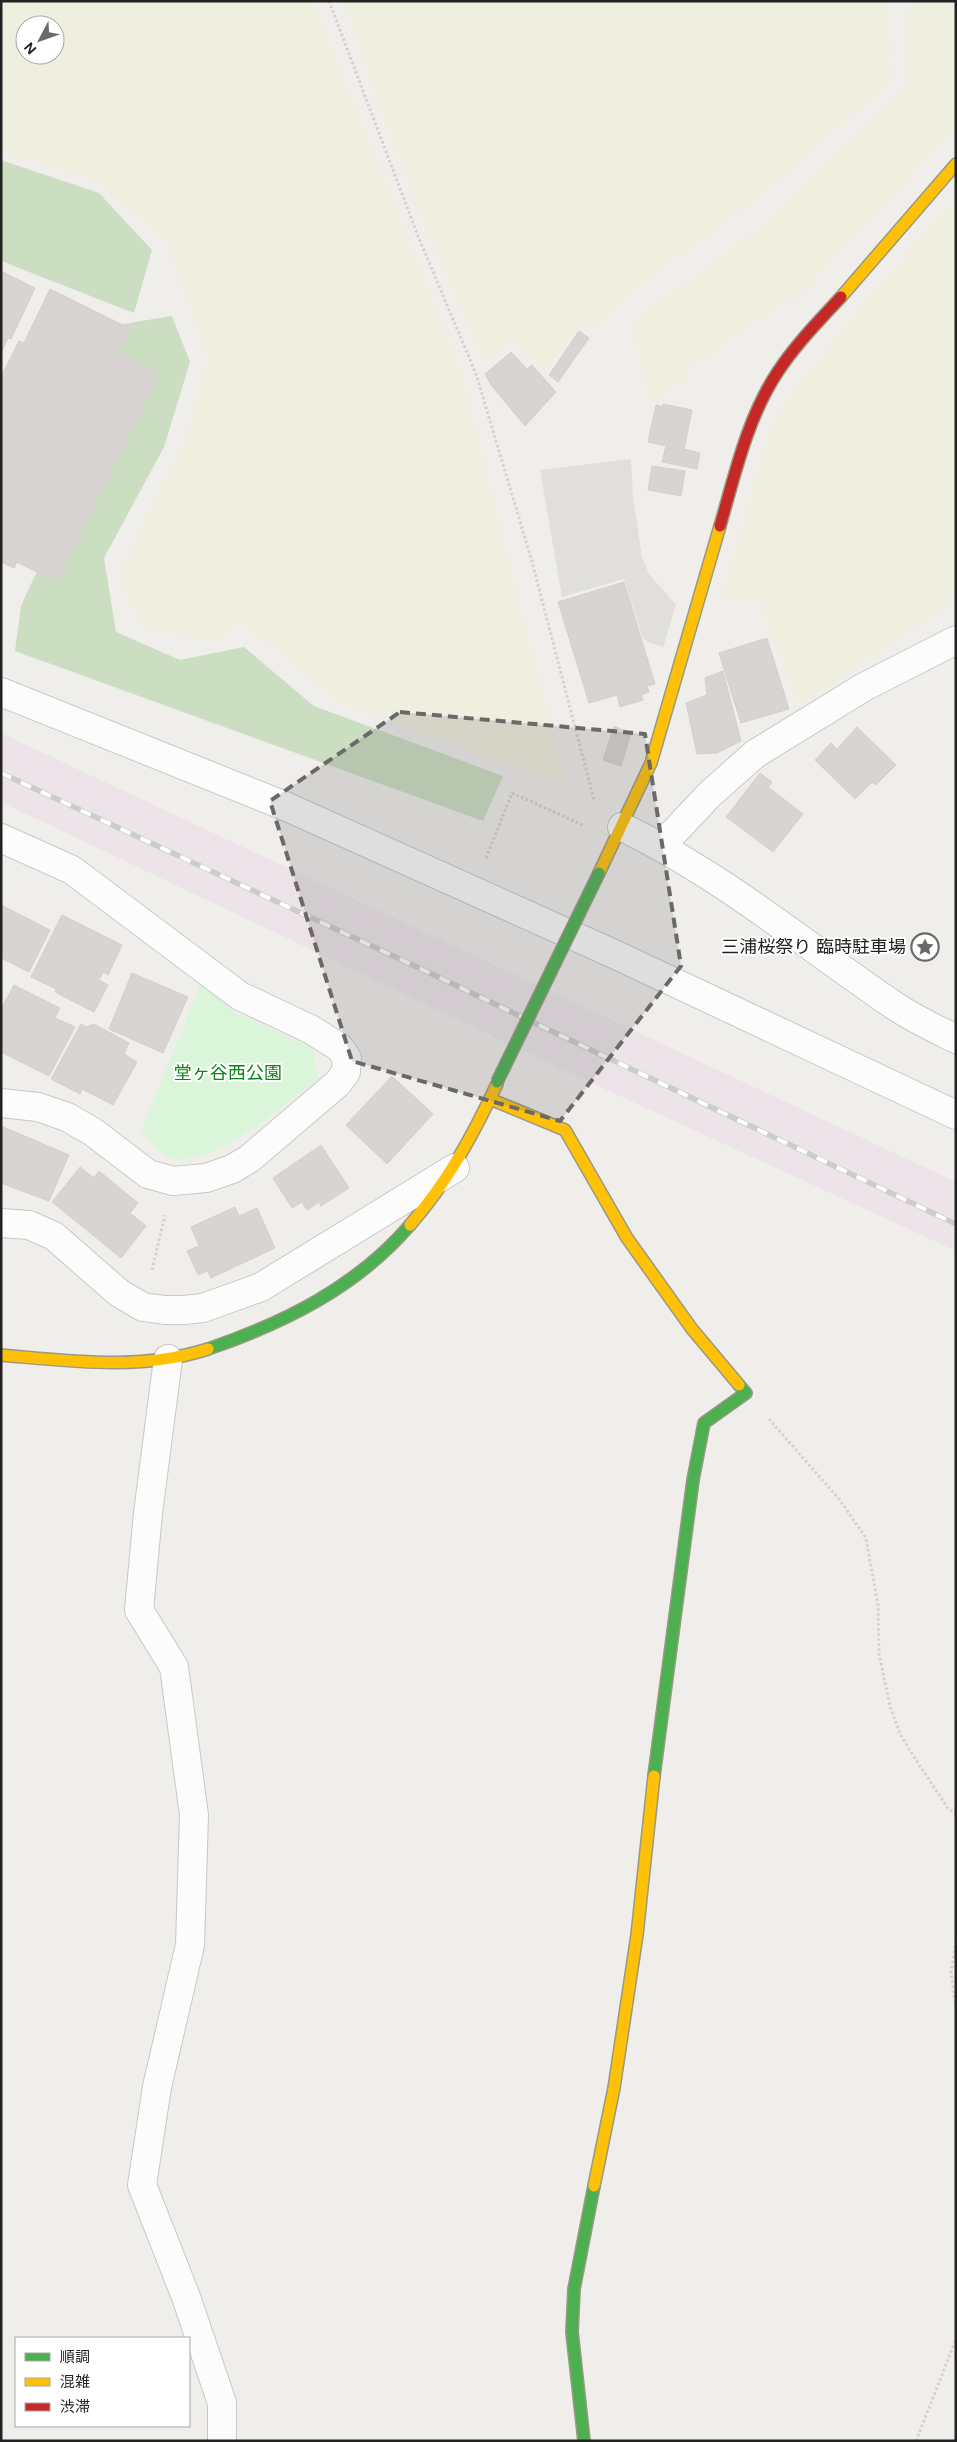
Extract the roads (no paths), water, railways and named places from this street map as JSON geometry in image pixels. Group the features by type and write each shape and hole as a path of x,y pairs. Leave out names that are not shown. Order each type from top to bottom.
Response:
{"street":[{"path":"1,1355 130,1362 168,1359 230,1341 279,1323 328,1296 366,1269 404,1234 455,1168 651,763 735,470 760,404 778,373 797,347 956,164"},
{"path":"661,846 709,795 755,754 864,687 956,640"},
{"path":"1,692 285,806 614,954 956,1115"},
{"path":"618,833 661,846 793,933 897,1008 956,1039"},
{"path":"1,838 72,870 240,996 326,1037 339,1047 347,1058 346,1072 338,1083 250,1159 232,1169 206,1178 173,1181 148,1174 94,1132 67,1117 38,1107 1,1103"},
{"path":"490,1099 565,1130 627,1238 692,1328 746,1393 704,1423 693,1480 658,1737 636,1945 614,2088 574,2289 572,2332 584,2441"},
{"path":"1,1223 29,1225 54,1236 119,1293 143,1307 165,1310 203,1308 261,1286 455,1168"},
{"path":"168,1359 148,1513 139,1610 174,1667 194,1815 190,1945 157,2087 142,2185 186,2297 222,2403 222,2441"}],"railway":[{"path":"1,773 434,975 956,1224"}],"place":[{"name":"三浦桜祭り 臨時駐車場","path":"925,947"}],"park label":[{"name":"堂ヶ谷西公園","path":"228,1073"}]}
